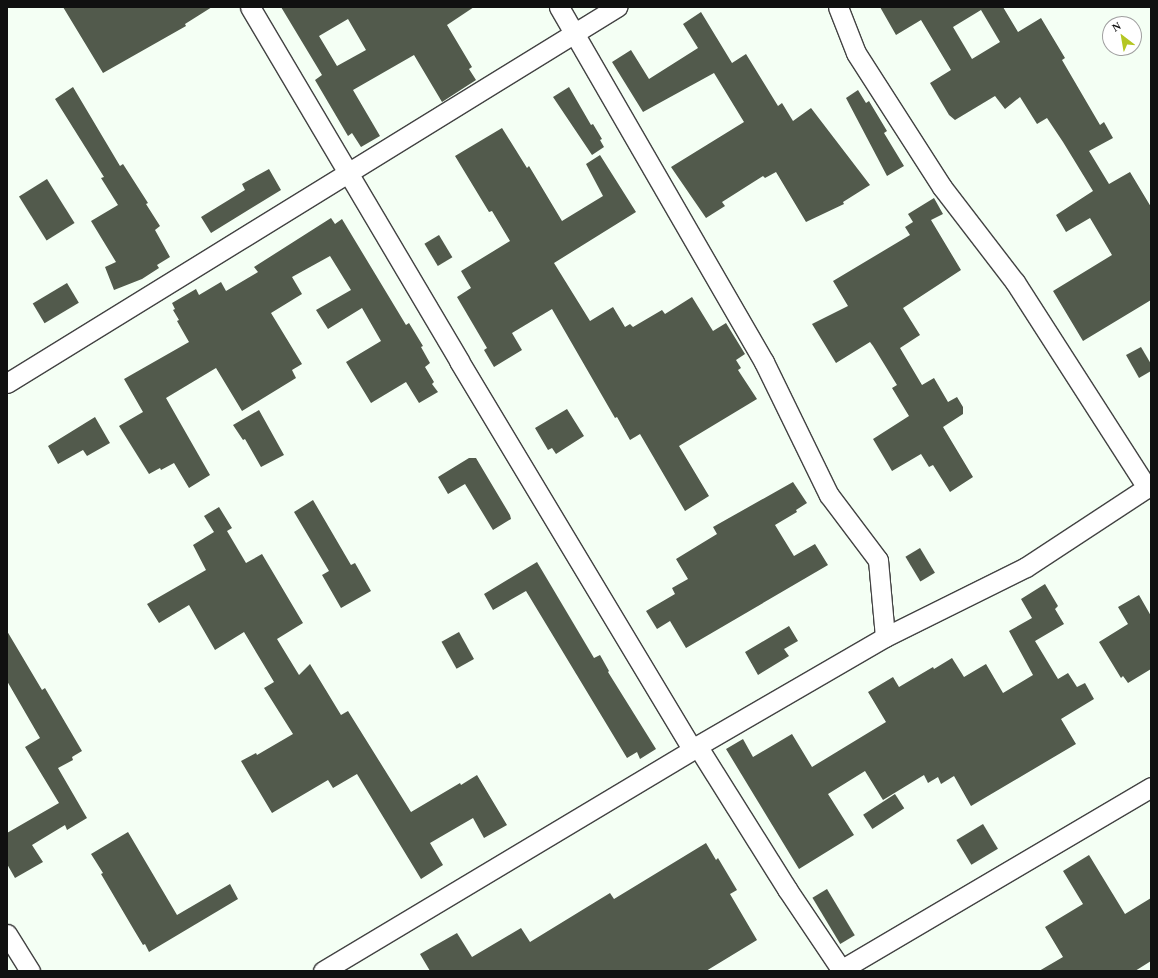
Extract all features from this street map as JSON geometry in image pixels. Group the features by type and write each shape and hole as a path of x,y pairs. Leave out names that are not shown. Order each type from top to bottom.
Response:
{"street":[{"path":"250,7 347,172 695,748 841,971 1151,787"},
{"path":"559,7 764,362 829,495 878,560 885,637"},
{"path":"7,383 574,32 617,7"},
{"path":"323,971 695,748 885,637 1026,567 1149,487 1015,282 942,188 856,53 838,7"},
{"path":"7,934 30,971"}],"building":[{"path":"63,7 212,7 185,24 186,26 103,73"},
{"path":"281,7 474,7 447,25 472,67 469,69 476,80 442,102 414,55 353,90 380,136 361,147 352,133 348,136 315,80 322,75","holes":["348,19 366,50 337,66 319,36"]},
{"path":"880,7 1003,7 1018,32 1041,18 1065,58 1062,60 1100,125 1104,122 1113,138 1089,151 1109,184 1130,172 1151,207 1151,300 1083,341 1053,291 1112,255 1090,218 1066,232 1056,215 1093,191 1047,118 1037,124 1020,97 1005,109 995,96 955,120 949,115 930,83 951,70 921,20 896,35","holes":["981,10 1000,42 972,59 953,27"]},
{"path":"701,12 732,63 746,54 778,106 782,103 793,121 811,108 870,185 843,202 844,204 806,222 776,172 765,178 763,176 722,202 725,206 706,218 671,167 744,122 714,73 643,112 612,62 631,50 649,79 698,48 683,24"},
{"path":"73,87 120,166 123,164 148,203 146,204 160,226 155,230 170,257 157,265 159,268 142,279 114,290 105,267 116,262 91,221 118,205 101,178 104,177 55,99"},
{"path":"569,87 591,125 593,124 602,139 600,140 604,147 592,155 553,97"},
{"path":"858,90 866,103 869,101 887,131 884,133 904,166 887,176 846,98"},
{"path":"502,128 527,168 529,166 562,221 603,196 586,164 600,155 636,212 554,263 590,321 613,307 625,327 630,324 633,327 662,310 665,314 692,297 713,331 726,323 745,354 736,360 741,368 738,370 757,399 679,446 709,496 685,511 640,434 630,440 617,417 615,418 552,309 512,333 522,350 494,367 484,350 487,348 457,297 471,288 461,271 510,241 492,211 489,212 455,156"},
{"path":"269,169 281,190 211,233 201,217 245,190 242,184"},
{"path":"47,179 75,223 47,241 19,196"},
{"path":"934,198 943,214 931,220 961,270 903,308 920,335 900,348 922,385 934,378 948,402 957,397 963,407 963,414 943,427 973,477 950,492 933,465 929,467 921,454 892,471 873,439 909,416 892,388 897,385 870,342 836,363 812,324 848,306 833,281 910,235 905,227 913,222 908,214"},
{"path":"331,218 335,224 342,219 406,325 409,323 423,346 421,347 430,363 425,367 434,382 432,384 438,392 419,403 406,382 371,403 346,362 381,341 362,308 328,329 316,310 351,290 330,256 292,277 302,294 271,313 302,364 292,370 296,378 242,411 216,368 166,398 210,475 189,488 174,463 149,474 119,426 143,412 124,379 189,342 177,321 179,320 173,310 175,309 172,303 196,289 199,295 221,282 226,291 258,272 254,267"},
{"path":"439,235 452,257 438,266 424,244"},
{"path":"67,283 79,303 45,323 33,304"},
{"path":"1141,347 1151,364 1151,371 1139,378 1126,355"},
{"path":"567,409 584,436 556,454 552,448 548,450 535,428"},
{"path":"259,410 284,455 261,467 245,439 243,440 233,425"},
{"path":"95,417 110,443 87,456 83,450 58,464 48,446"},
{"path":"469,458 476,458 510,515 511,519 493,530 465,484 448,494 438,477"},
{"path":"793,482 807,503 796,510 797,512 775,525 794,556 815,544 828,565 686,648 670,621 657,629 646,611 675,594 672,588 688,579 676,559 717,534 713,527"},
{"path":"313,500 351,565 355,563 371,591 341,608 322,575 329,571 294,512"},
{"path":"219,507 232,528 227,531 246,563 262,554 303,623 277,639 299,675 310,664 341,715 348,711 411,812 460,783 461,785 477,775 507,825 484,838 473,818 430,843 443,865 421,879 357,774 333,788 328,780 272,813 241,761 256,753 257,755 293,734 264,688 274,682 244,632 215,650 189,605 159,623 147,604 206,570 193,545 214,532 204,516"},
{"path":"920,548 935,573 920,582 905,557"},
{"path":"537,562 594,658 600,655 609,671 608,672 656,749 640,759 637,752 627,758 526,591 493,610 484,594"},
{"path":"1045,584 1058,606 1055,609 1064,624 1035,641 1058,679 1068,673 1077,687 1085,683 1094,699 1061,719 1076,744 971,806 954,776 941,784 938,777 928,783 924,775 883,800 865,771 828,794 854,835 799,869 726,749 743,739 753,757 792,734 812,767 886,722 868,692 893,677 899,687 933,667 934,669 952,658 964,677 986,664 1003,693 1033,675 1009,631 1032,618 1021,599"},
{"path":"1139,595 1151,616 1151,669 1128,683 1123,676 1121,678 1099,642 1128,624 1118,607"},
{"path":"789,626 798,641 784,649 789,656 758,675 745,652"},
{"path":"7,631 42,690 45,688 82,751 72,757 73,760 58,768 87,818 67,830 65,825 32,845 43,862 15,878 7,864 7,833 59,803 25,747 40,738 7,681"},
{"path":"459,632 474,659 457,669 442,642"},
{"path":"895,794 904,808 872,829 863,815"},
{"path":"983,824 998,849 971,865 956,840"},
{"path":"128,832 177,915 230,884 238,899 149,952 145,944 143,945 134,930 91,854"},
{"path":"706,843 716,860 718,858 737,890 730,894 757,940 706,971 430,971 420,954 457,933 472,957 521,928 530,942 610,893 614,899"},
{"path":"1089,855 1125,914 1151,898 1151,961 1135,971 1039,971 1063,957 1045,927 1083,904 1063,871"},
{"path":"827,889 855,935 840,944 812,898"}]}
